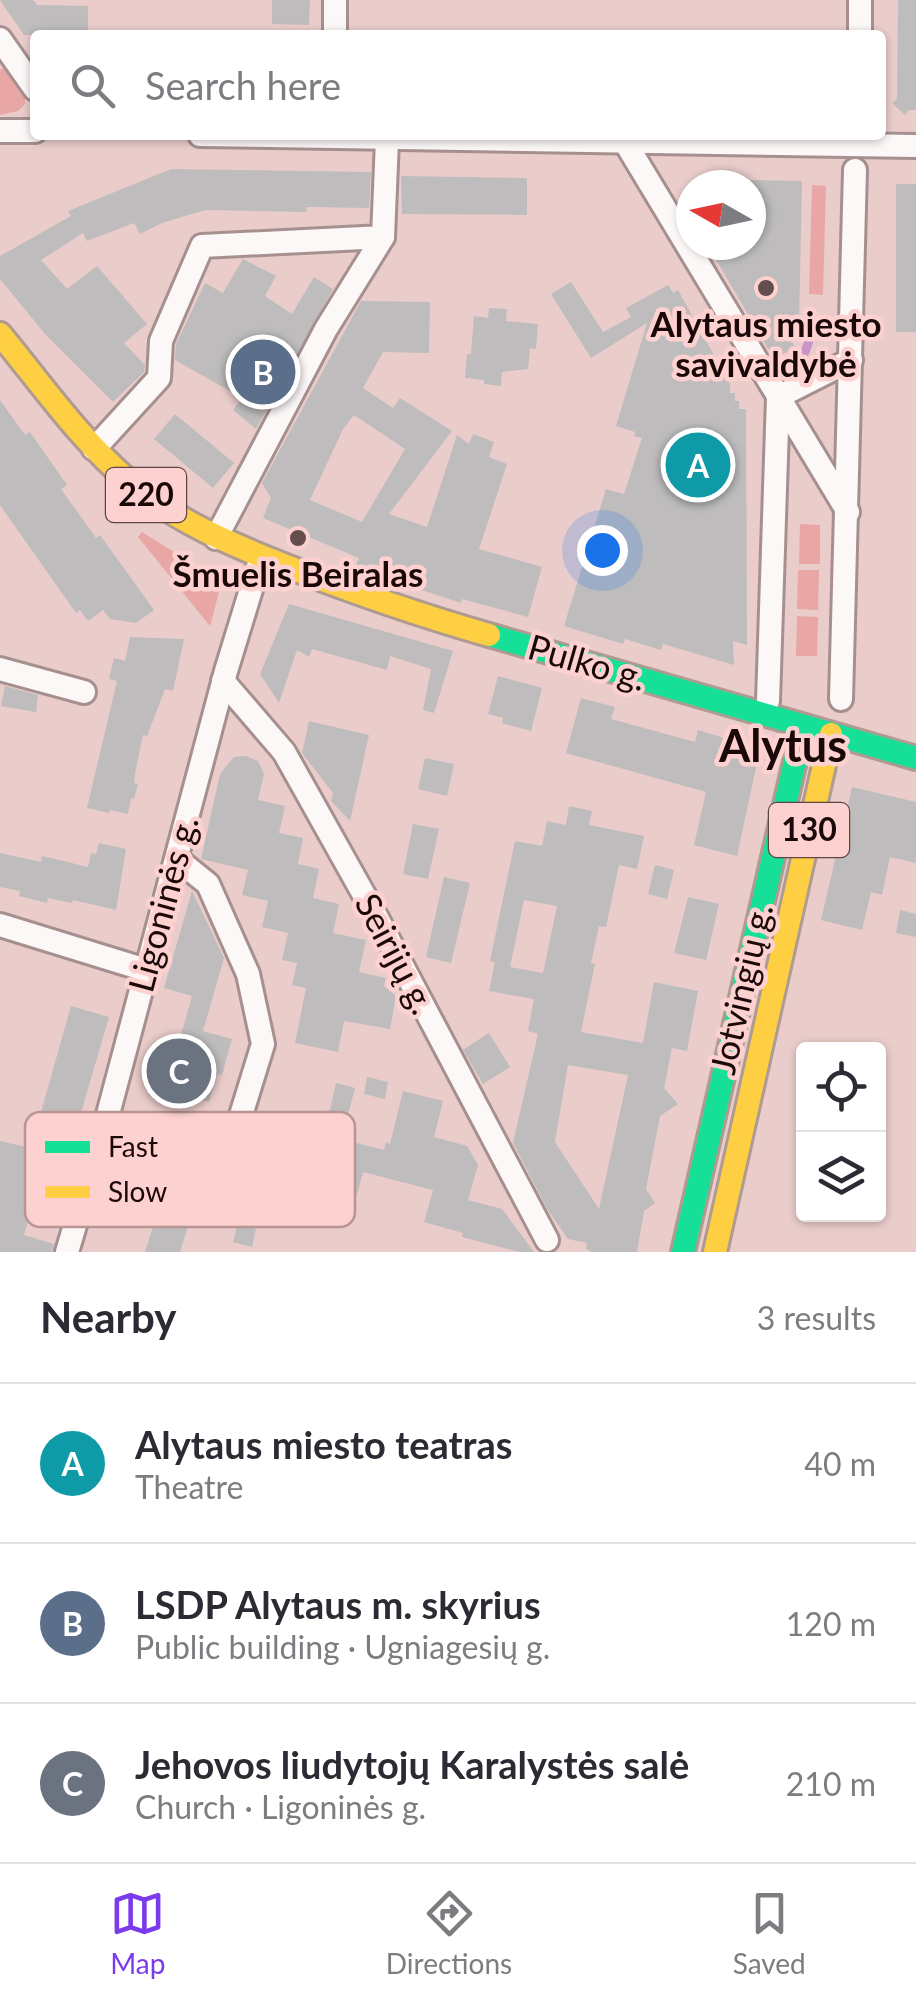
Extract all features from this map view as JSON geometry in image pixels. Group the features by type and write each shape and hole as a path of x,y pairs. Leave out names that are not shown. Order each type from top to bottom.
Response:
{"main road":[{"name":"220","path":"0,334 94,449 132,484 170,512 216,538 262,557"},
{"name":"Pulko g.","path":"262,557 382,604 916,758"},
{"name":"Jotvingių g.","path":"682,1252 803,726"},
{"name":"Jotvingių g.","path":"715,1252 831,734"},
{"path":"718,1092 749,1098"}],"street":[{"path":"335,0 335,30"},
{"path":"860,0 860,30"},
{"path":"0,39 30,82"},
{"path":"0,130 30,131"},
{"path":"216,538 326,329 383,237 387,140 858,140 916,146"},
{"path":"625,142 848,512"},
{"path":"841,699 854,170"},
{"path":"94,449 159,378 160,341 202,246 383,237"},
{"path":"778,397 851,360"},
{"path":"768,700 778,397"},
{"name":"Ligoninės g.","path":"106,1112 223,680 262,557"},
{"path":"0,669 84,692"},
{"name":"Seirijų g.","path":"223,680 284,752 377,918 547,1240"},
{"path":"177,859 208,884 248,974 263,1044 242,1112"},
{"path":"0,924 146,970"},
{"name":"Ligoninės g.","path":"67,1252 74,1227"}],"shaded area":[{"path":"3,68 25,95 25,104 18,111 0,115 0,70"},
{"path":"812,185 826,186 823,295 809,294"},
{"path":"809,328 816,329 810,352 786,381 782,374 797,361"},
{"path":"800,524 820,525 820,564 799,564"},
{"path":"142,532 217,579 220,588 210,626 138,537"},
{"path":"798,570 819,570 818,610 797,609"},
{"path":"797,616 818,617 817,656 796,656"}],"building":[{"path":"0,0 88,6 88,30 30,30 30,35 24,35"},
{"path":"272,0 310,0 309,25 272,24"},
{"path":"898,0 916,0 916,110 905,115 892,103 897,99"},
{"path":"171,169 371,172 369,208 307,207 306,212 205,210 140,234 134,223 87,241 83,233 41,260 67,289 97,266 147,324 124,343 145,365 144,372 113,402 45,334 0,279 0,256 71,216 68,211"},
{"path":"401,176 527,178 527,215 402,214"},
{"name":"Alytaus miesto savivaldybė","path":"766,180 802,181 799,325 782,325 795,347 774,359 716,260 766,260"},
{"path":"896,184 916,184 916,332 896,332"},
{"path":"243,259 276,276 265,296 292,314 314,277 333,289 256,429 233,410 242,398 175,360 176,344 205,283 223,293"},
{"path":"571,282 603,332 631,317 626,308 668,285 673,293 678,290 730,384 730,393 735,393 739,409 746,409 747,645 733,641 734,665 663,644 661,650 625,639 623,644 564,626 606,489 624,494 642,438 616,426 647,323 591,358 551,294"},
{"path":"361,301 430,302 429,353 383,352 363,388 393,408 400,398 452,431 389,514 427,527 457,435 469,444 473,434 494,442 489,457 507,464 479,549 542,567 528,617 462,599 461,603 355,568 359,558 263,518 271,498 262,483","holes":["354,415 405,449 362,522 310,500 343,429"]},
{"path":"489,308 507,309 506,321 538,324 536,349 530,348 528,369 502,372 501,386 465,378 474,316 488,318"},
{"path":"0,400 25,435 30,432 67,485 61,489 154,610 136,623 110,619 103,610 88,621 80,610 76,613 0,505"},
{"path":"175,414 234,463 213,488 154,439"},
{"path":"289,604 453,651 434,713 423,710 431,669 390,656 387,670 312,649 309,657 297,650 279,703 260,674"},
{"path":"130,637 184,639 173,691 165,689 147,736 143,735 134,783 138,784 128,814 110,810 109,813 87,808 117,681 109,679 114,658 125,661"},
{"path":"498,676 542,688 531,731 502,723 503,718 488,714"},
{"path":"5,686 38,695 36,712 1,706"},
{"path":"581,698 615,707 611,719 695,742 698,730 760,749 737,856 694,845 706,792 566,753"},
{"path":"309,721 369,735 350,821 331,801 333,793 302,753"},
{"path":"234,757 258,761 264,774 258,800 285,806 279,833 303,838 298,864 319,869 313,898 339,904 333,933 366,940 359,972 386,978 384,986 396,996 390,1029 344,1021 338,1052 295,1043 306,988 292,985 297,963 282,960 288,933 262,927 268,901 242,895 248,870 201,859 220,774"},
{"path":"425,758 454,764 447,796 418,789"},
{"path":"852,787 916,802 916,863 890,857 882,895 871,892 862,930 821,920"},
{"path":"569,806 592,811 589,825 644,836 637,869 619,865 606,927 599,926 581,1032 643,1043 654,982 698,991 687,1051 672,1048 664,1088 678,1104 660,1116 646,1189 655,1203 644,1211 637,1252 592,1252 586,1249 587,1243 568,1239 547,1209 513,1143 538,1034 528,1031 534,999 489,991 495,962 490,961 515,841 542,846 547,821 566,825","holes":["524,900 557,906 543,973 510,967","568,1065 628,1075 599,1209 555,1142"]},
{"path":"413,824 439,829 428,879 403,874"},
{"path":"99,843 126,849 116,910 73,900 72,903 48,898 47,903 0,887 0,853 41,862 42,856 88,867 91,853 96,854"},
{"path":"655,865 674,870 667,899 648,894"},
{"path":"444,877 470,883 451,963 426,957"},
{"path":"192,891 224,958 203,1031 232,1039 209,1102 161,1084 168,1058 174,1060 192,996 164,988"},
{"path":"688,897 719,904 706,960 674,953"},
{"path":"900,910 916,914 916,937 896,933"},
{"path":"71,1006 109,1017 81,1112 41,1112"},
{"path":"489,1033 510,1067 483,1084 463,1050"},
{"path":"367,1077 388,1082 385,1099 364,1094"},
{"path":"336,1083 355,1088 349,1112 323,1112 330,1110"},
{"path":"403,1091 443,1101 434,1137 467,1146 478,1165 468,1200 502,1209 534,1252 462,1237 463,1233 424,1222 433,1190 363,1172 356,1198 355,1143 384,1150 386,1142 390,1144"},
{"path":"0,1141 25,1147 24,1235 54,1244 52,1252 0,1252"},
{"path":"153,1227 188,1227 180,1252 145,1252"},
{"path":"237,1227 256,1227 252,1247 233,1242"}],"traffic: fast":[{"path":"489,635 916,758"},
{"path":"683,1252 803,726"}],"traffic: slow":[{"path":"0,334 95,449 131,483 186,521 286,566 489,635"},
{"path":"715,1252 831,734"}],"place":[{"name":"Alytaus miesto savivaldybė","path":"766,288"},
{"name":"LSDP Alytaus m. skyrius","path":"263,372"},
{"name":"Alytaus miesto teatras","path":"698,465"},
{"name":"Šmuelis Beiralas","path":"298,538"},
{"name":"Jehovos liudytojų Karalystės salė","path":"179,1071"}],"district":[{"name":"Alytus","path":"783,746"}]}
